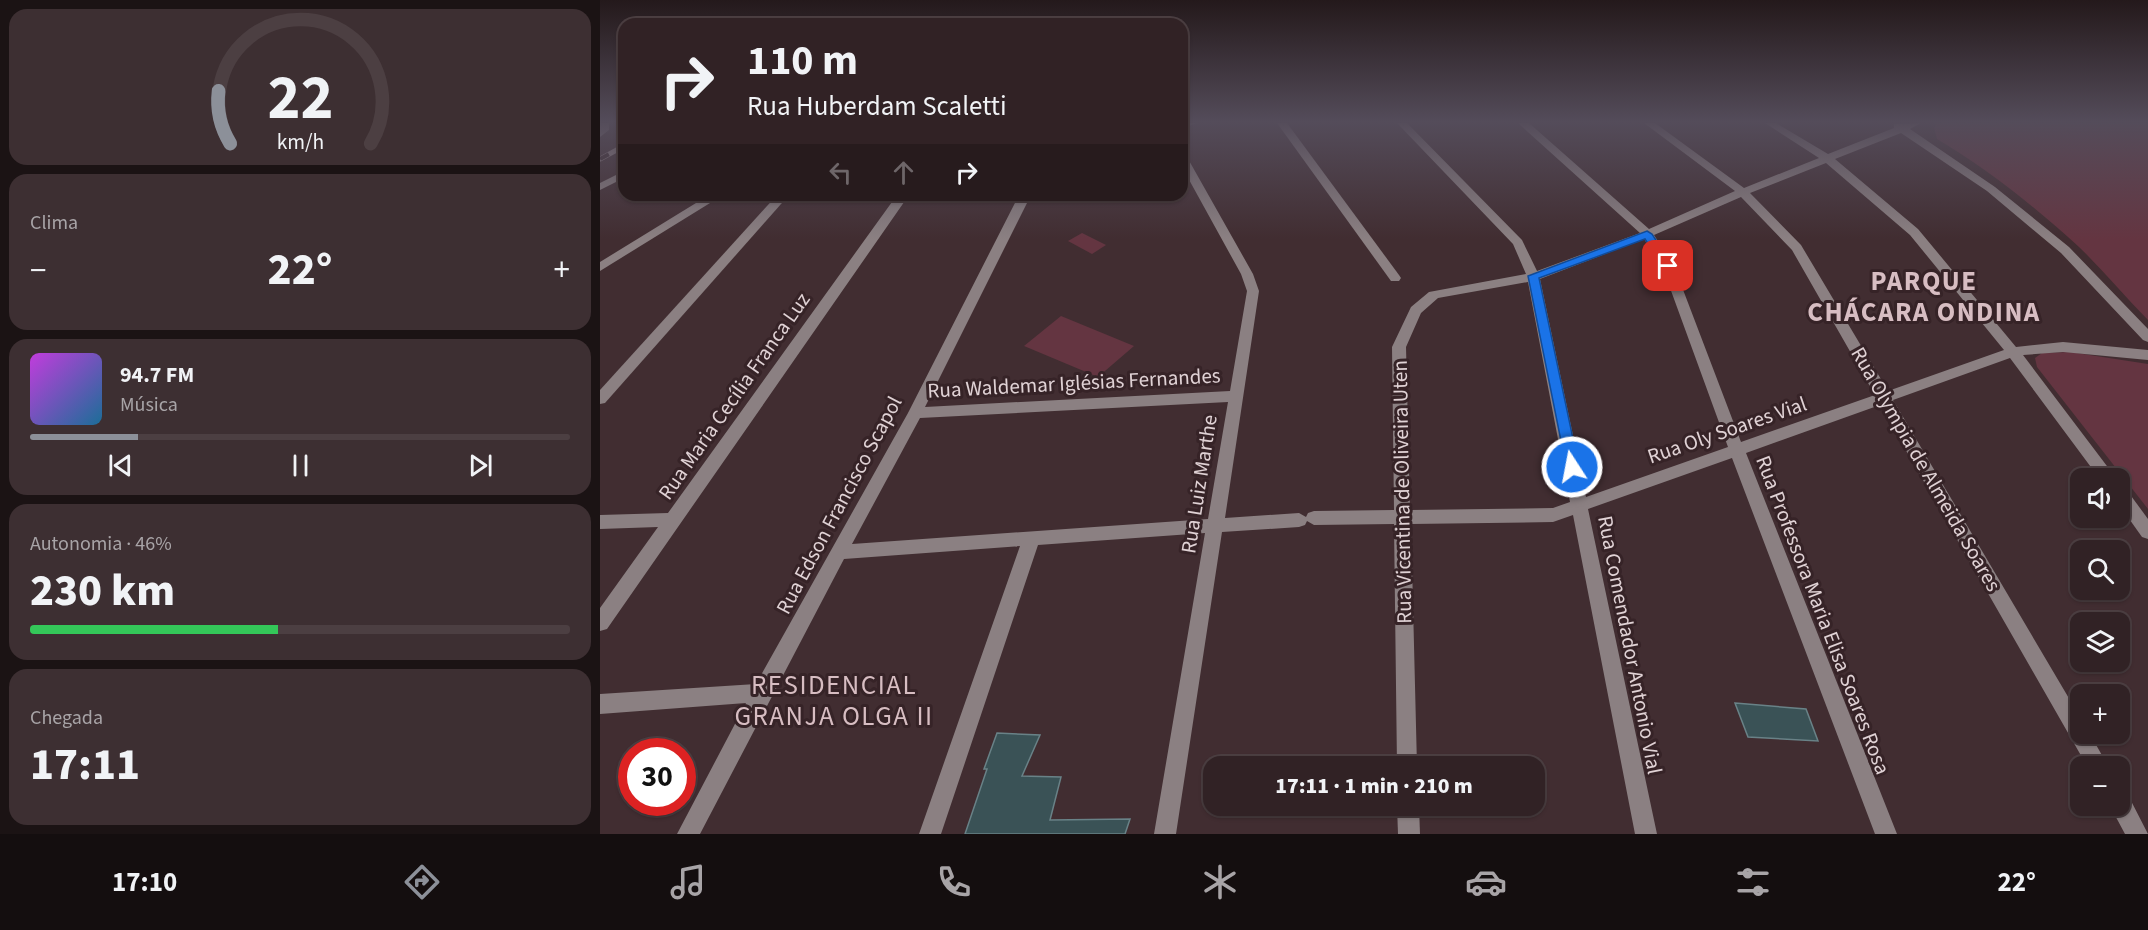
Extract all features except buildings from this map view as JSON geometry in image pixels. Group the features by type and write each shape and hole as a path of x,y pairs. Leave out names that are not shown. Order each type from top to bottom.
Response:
{"street":[{"path":"1310,162 1395,278"},
{"name":"Rua Comendador Antonio Vial","path":"1440,162 1518,243 1533,276 1646,834"},
{"name":"Rua Professora Maria Elisa Soares Rosa","path":"1568,162 1642,227 1668,266 1886,834"},
{"name":"Rua Olympia de Almeida Soares","path":"1702,162 1743,192 1797,248 2092,756"},
{"name":"Rua Vicentina de Oliveira Uten","path":"1407,756 1399,347 1413,313 1420,303 1434,295 1533,276 1647,234 1743,192 1820,162"},
{"path":"1831,162 1914,232 2013,352 2100,468"},
{"path":"1951,162 1991,189 2065,250 2148,337"},
{"name":"Rua Luiz Marthe","path":"1165,834 1253,291 1188,168"},
{"path":"600,187 618,177"},
{"path":"600,267 707,201"},
{"path":"600,399 778,201"},
{"name":"Rua Maria Cecília Franca Luz","path":"600,623 899,201"},
{"name":"Rua Edson Francisco Scapol","path":"688,834 915,413 1022,201"},
{"name":"Rua Oly Soares Vial","path":"839,552 1306,519 1553,515 1886,399 2013,352 2030,348 2055,347 2148,355"},
{"name":"Rua Waldemar Iglésias Fernandes","path":"915,413 1235,396"},
{"path":"2130,508 2148,532"},
{"path":"600,522 672,520"},
{"path":"930,834 1032,537"},
{"path":"600,704 762,693"},
{"path":"1408,816 1409,834"},
{"path":"2127,816 2137,834"}],"shaded area":[{"path":"1972,162 2148,162 2148,320 2079,247 1993,176"},
{"path":"1082,233 1106,245 1092,254 1068,241"},
{"path":"1061,316 1134,346 1098,377 1024,346"},
{"path":"2070,352 2148,364 2148,509 2130,486 2130,468 2116,468 2037,367 2035,358 2042,353"}],"district":[{"name":"PARQUE CHÁCARA ONDINA","path":"1924,296"},
{"name":"RESIDENCIAL GRANJA OLGA II","path":"834,700"}],"route":[{"path":"1572,467 1533,276 1647,234 1668,266"}]}
